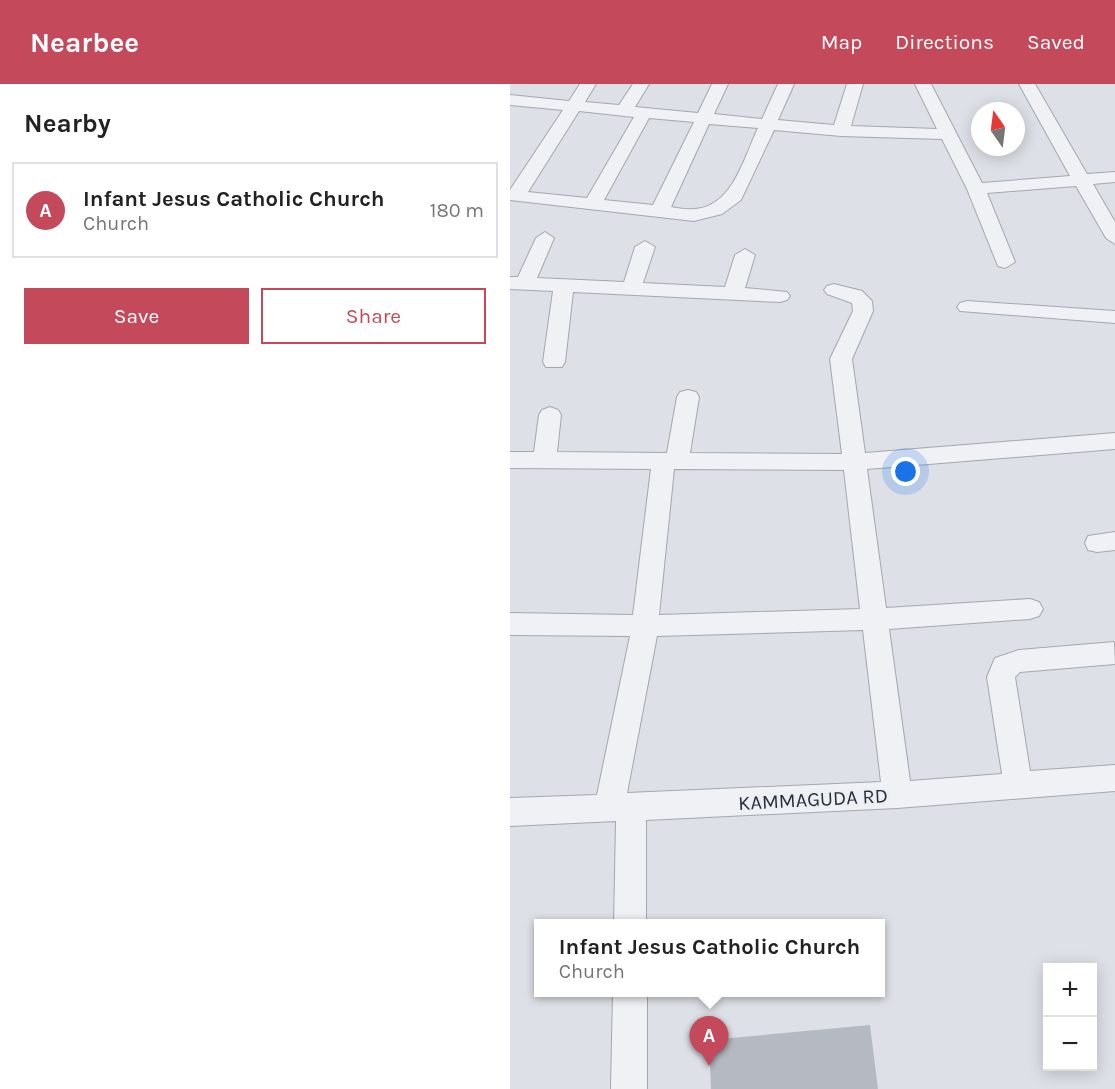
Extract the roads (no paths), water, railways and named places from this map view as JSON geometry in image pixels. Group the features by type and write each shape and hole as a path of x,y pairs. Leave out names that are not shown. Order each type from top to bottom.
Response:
{"street":[{"path":"588,84 513,195 704,214 728,203 735,196 786,84"},
{"path":"624,111 641,84"},
{"path":"660,210 720,84"},
{"path":"841,131 855,84"},
{"path":"923,84 975,189 1005,262"},
{"path":"1027,84 1115,238"},
{"path":"510,100 841,131 948,134"},
{"path":"593,204 644,113"},
{"path":"975,189 1082,178 1115,177"},
{"path":"545,238 518,283 780,297"},
{"path":"632,288 645,248"},
{"path":"733,294 745,255"},
{"path":"554,362 564,285"},
{"path":"834,290 855,295 862,301 863,311 841,359 897,795"},
{"path":"967,307 1115,317"},
{"path":"630,919 620,808 670,461 688,397"},
{"path":"544,460 550,415"},
{"path":"510,460 854,462 1115,441"},
{"path":"510,624 645,628 876,621 1030,609"},
{"path":"1018,785 1001,676 1005,666 1019,661 1114,653"},
{"name":"KAMMAGUDA RD","path":"510,812 897,795 1115,778"},
{"path":"629,1089 630,997"}],"place":[{"name":"Infant Jesus Catholic Church","path":"709,1066"}]}
